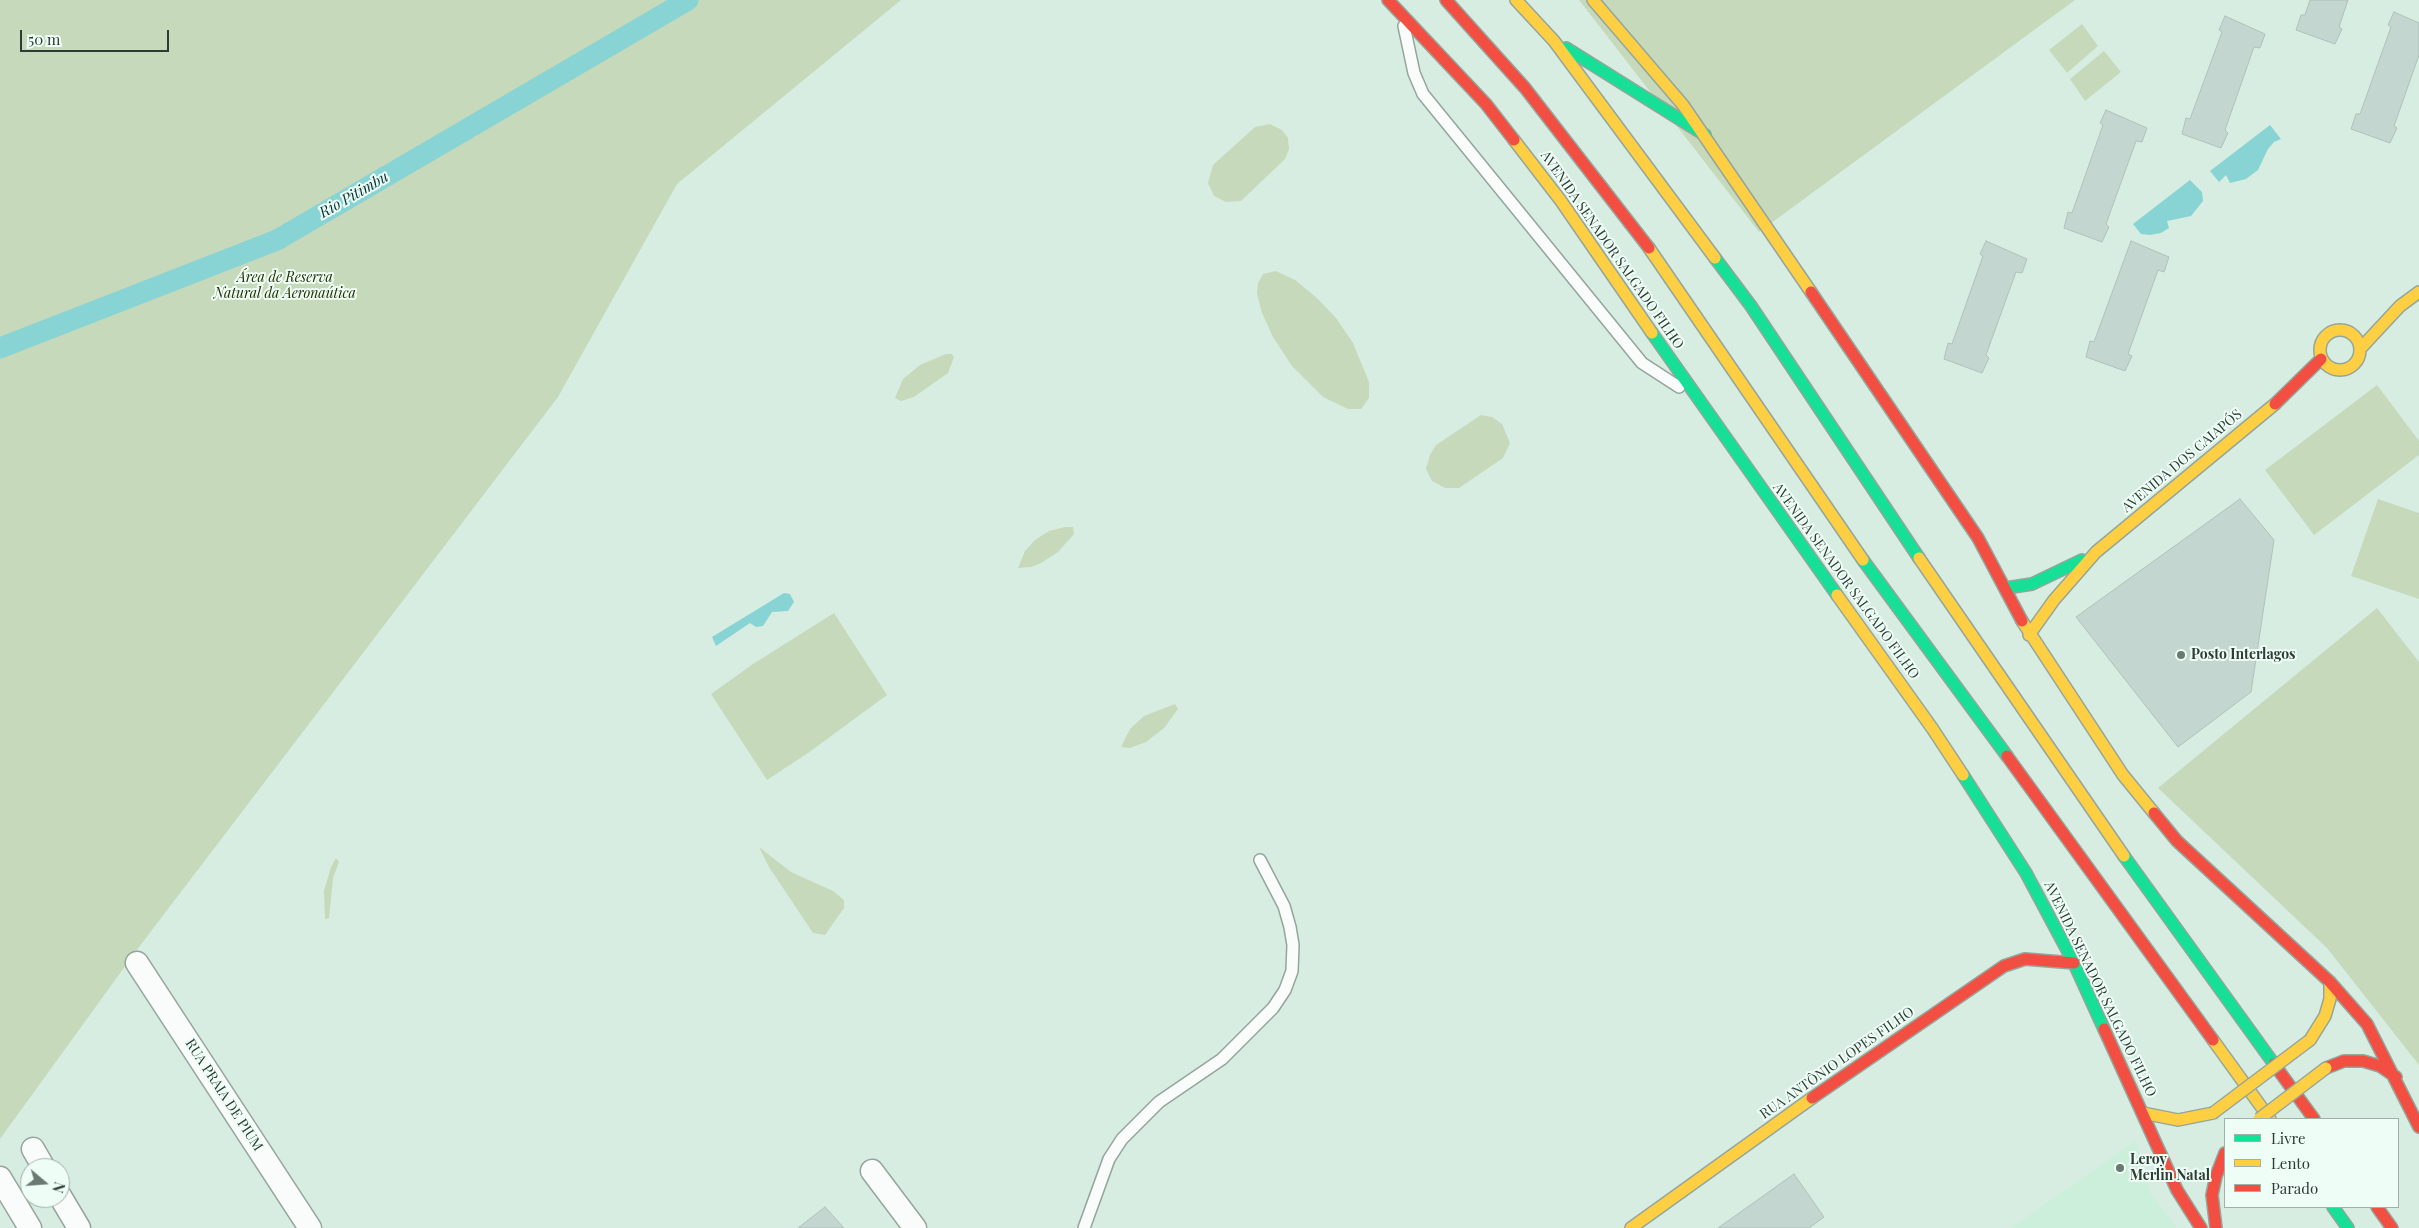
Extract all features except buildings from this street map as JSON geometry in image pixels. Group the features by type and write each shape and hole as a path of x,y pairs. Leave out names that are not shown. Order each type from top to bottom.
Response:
{"main road":[{"name":"AVENIDA SENADOR SALGADO FILHO","path":"1388,0 1486,104 1561,201 1700,402 1932,728 2026,872 2074,963 2177,1190 2202,1228"},
{"name":"AVENIDA SENADOR SALGADO FILHO","path":"1446,0 1525,88 1641,237 1878,582 2076,850 2269,1118"},
{"path":"1516,0 1554,41 1752,306 1884,506 2095,815 2204,970 2313,1118"},
{"path":"1593,0 1683,104 1705,135 1978,538 2006,588 2029,635 2123,775 2177,841 2218,881 2265,921 2330,982 2366,1024 2396,1078 2419,1127"},
{"path":"1554,41 1705,135"},
{"path":"2350,332 2400,306 2419,292"},
{"path":"2360,349 2400,306"},
{"path":"2340,329 2350,332 2357,339 2360,349 2358,359 2352,366 2342,370 2332,369 2321,359 2319,349 2326,335 2340,329"},
{"name":"AVENIDA DOS CAIAPÓS","path":"2029,635 2054,600 2096,552 2288,393 2321,359"},
{"name":"AVENIDA DOS CAIAPÓS","path":"2288,393 2332,369"},
{"name":"AVENIDA DOS CAIAPÓS","path":"2006,588 2039,581 2096,552"},
{"name":"RUA ANTÔNIO LOPES FILHO","path":"1631,1228 1888,1045 2004,966 2025,959 2074,963"},
{"path":"2143,1112 2178,1120 2196,1118 2213,1113 2310,1040 2325,1016 2330,1000 2330,982"},
{"path":"2260,1118 2326,1068 2344,1061 2363,1061 2380,1066 2396,1078"},
{"path":"2216,1228 2212,1195 2216,1176 2224,1156"},
{"path":"2334,1208 2348,1228"},
{"path":"2378,1208 2392,1228"}],"street":[{"name":"RUA PRAIA DE PIUM","path":"136,963 310,1228"},
{"path":"33,1149 38,1158"},
{"path":"872,1171 915,1228"},
{"path":"0,1178 30,1228"},
{"path":"67,1208 79,1228"}],"lane":[{"path":"1401,12 1414,74 1423,94 1642,363 1700,402"},
{"path":"1084,1228 1109,1159 1122,1139 1159,1102 1222,1058 1273,1008 1285,990 1292,971 1294,944 1284,906 1260,860"}],"shaded area":[{"name":"Leroy Merlin Natal","path":"2135,1141 2151,1194 2177,1228 2011,1228"}],"green space":[{"name":"Área de Reserva Natural da Aeronaútica","path":"0,0 901,0 677,184 558,397 139,947 0,1139"},
{"path":"1579,0 2075,0 1759,232"},
{"path":"2082,24 2098,46 2067,73 2049,50"},
{"path":"2104,51 2121,72 2085,101 2070,79"},
{"path":"1270,124 1282,130 1288,138 1289,149 1285,159 1241,201 1226,202 1214,196 1208,183 1213,165 1255,127"},
{"path":"1276,271 1295,280 1317,298 1336,318 1353,343 1369,382 1369,398 1361,409 1348,409 1323,397 1292,366 1273,337 1262,313 1257,294 1258,283 1263,274"},
{"path":"946,354 952,354 954,357 948,373 914,397 901,401 895,398 903,379 920,365"},
{"path":"2377,385 2419,441 2419,455 2314,535 2265,470"},
{"path":"1481,415 1492,417 1502,424 1510,443 1503,458 1459,488 1445,488 1432,481 1426,469 1430,455 1436,445"},
{"path":"2378,499 2419,513 2419,599 2351,576"},
{"path":"1073,527 1074,534 1058,552 1031,567 1018,568 1025,551 1035,540 1049,531"},
{"path":"2377,608 2419,662 2419,1065 2327,948 2158,788"},
{"path":"834,613 887,695 808,753 767,780 711,694 753,664"},
{"path":"1175,704 1178,709 1164,728 1146,742 1130,748 1121,747 1130,729 1144,716"},
{"path":"759,847 791,872 833,891 844,900 844,908 825,935 813,933 769,867"},
{"path":"336,858 339,862 333,878 329,918 325,919 324,891 331,867"}],"water":[{"path":"2270,125 2281,139 2274,142 2268,149 2258,170 2246,179 2230,183 2226,175 2219,182 2210,171"},
{"path":"2190,180 2202,192 2203,201 2191,216 2167,221 2169,228 2161,233 2141,234 2133,224"},
{"path":"784,593 790,594 794,602 788,611 772,612 763,626 756,627 750,623 716,646 712,637"}],"waterway":[{"name":"Rio Pitimbu","path":"0,348 277,240 688,0"}],"traffic: fast":[{"path":"1566,48 1705,135"},
{"path":"1715,258 1751,306 1919,558"},
{"path":"1652,333 1837,595"},
{"path":"1863,560 2007,756"},
{"path":"2006,588 2032,584 2082,560"},
{"path":"1963,775 2026,873 2074,963 2104,1029"},
{"path":"2124,856 2274,1064"},
{"path":"2334,1208 2348,1228"}],"traffic: slow":[{"path":"1516,0 1554,41 1715,258"},
{"path":"1593,0 1683,105 1811,292"},
{"path":"1514,140 1561,201 1652,333"},
{"path":"1649,248 1863,560"},
{"path":"2360,349 2400,306 2419,292"},
{"path":"2344,330 2351,333 2357,339 2360,350 2359,358 2351,367 2344,370 2336,370 2329,367 2321,358 2320,346 2323,339 2332,331 2344,330"},
{"path":"2029,635 2054,600 2096,552 2275,404"},
{"path":"1919,558 2124,856"},
{"path":"1837,595 1932,728 1963,775"},
{"path":"2022,621 2123,775 2154,813"},
{"path":"2310,1040 2325,1016 2330,999 2330,982"},
{"path":"2213,1040 2269,1118"},
{"path":"2213,1113 2310,1040"},
{"path":"2260,1118 2326,1068"},
{"path":"1631,1228 1812,1098"},
{"path":"2143,1113 2178,1120 2213,1113"}],"traffic: jam":[{"path":"1388,0 1486,104 1514,140"},
{"path":"1446,0 1525,88 1649,248"},
{"path":"1811,292 1978,538 2022,621"},
{"path":"2275,404 2321,359"},
{"path":"2007,756 2213,1040"},
{"path":"2154,813 2177,841 2330,982 2367,1024 2419,1127"},
{"path":"1812,1098 2004,966 2025,959 2074,963"},
{"path":"2104,1029 2177,1190 2201,1228"},
{"path":"2326,1068 2344,1061 2363,1061 2380,1066 2396,1077"},
{"path":"2274,1064 2313,1118"},
{"path":"2216,1228 2212,1195 2216,1176 2224,1156"},
{"path":"2378,1208 2392,1228"}],"place":[{"name":"Posto Interlagos","path":"2181,655"},
{"name":"Leroy Merlin Natal","path":"2120,1168"}]}
